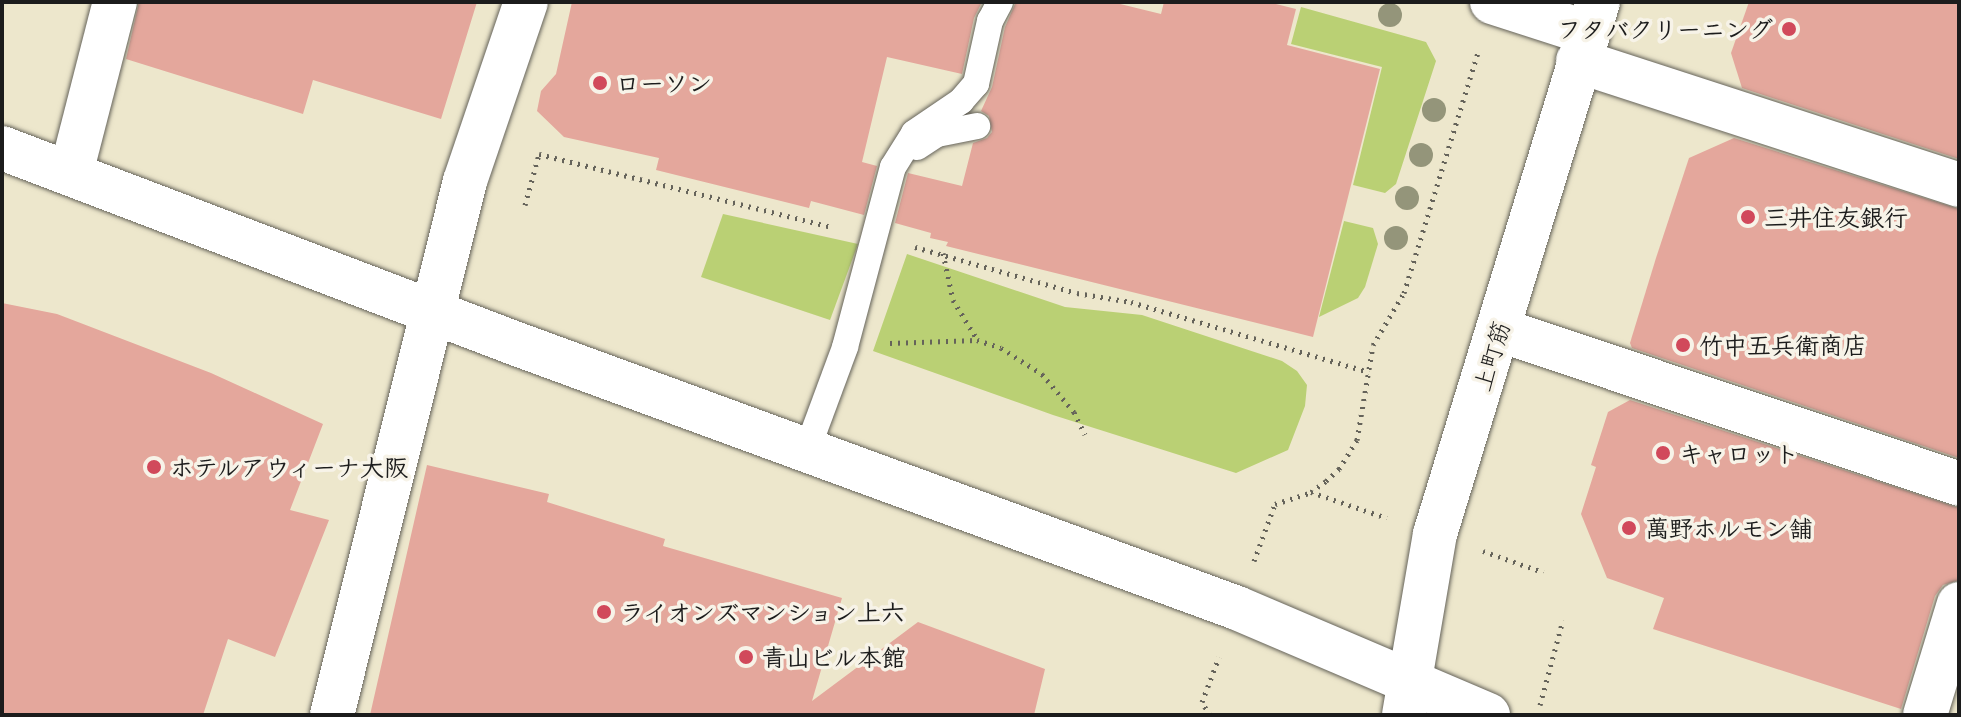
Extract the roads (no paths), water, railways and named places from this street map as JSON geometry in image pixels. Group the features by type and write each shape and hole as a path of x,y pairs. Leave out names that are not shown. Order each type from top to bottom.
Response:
{"street":[{"path":"71,173 115,2"},
{"path":"332,715 435,312 465,181 526,2"},
{"path":"1493,2 1588,32 1959,185"},
{"name":"上町筋","path":"1406,700 1435,534 1500,330 1588,32"},
{"path":"2,148 435,312 1237,608 1406,700 1488,715"},
{"path":"1500,330 1959,484"},
{"path":"1925,715 1959,604"}],"lane":[{"path":"807,450 845,347 898,155 914,133 961,101 976,84 990,21 1000,2"},
{"path":"887,189 905,160 924,141 950,130 977,126"}],"place":[{"name":"フタバクリーニング","path":"1789,29"},
{"name":"ローソン","path":"600,83"},
{"name":"三井住友銀行","path":"1748,217"},
{"name":"竹中五兵衛商店","path":"1683,345"},
{"name":"キャロット","path":"1663,453"},
{"name":"ホテルアウィーナ大阪","path":"154,467"},
{"name":"萬野ホルモン舗","path":"1629,528"},
{"name":"ライオンズマンション上六","path":"604,612"},
{"name":"青山ビル本館","path":"746,657"}]}
